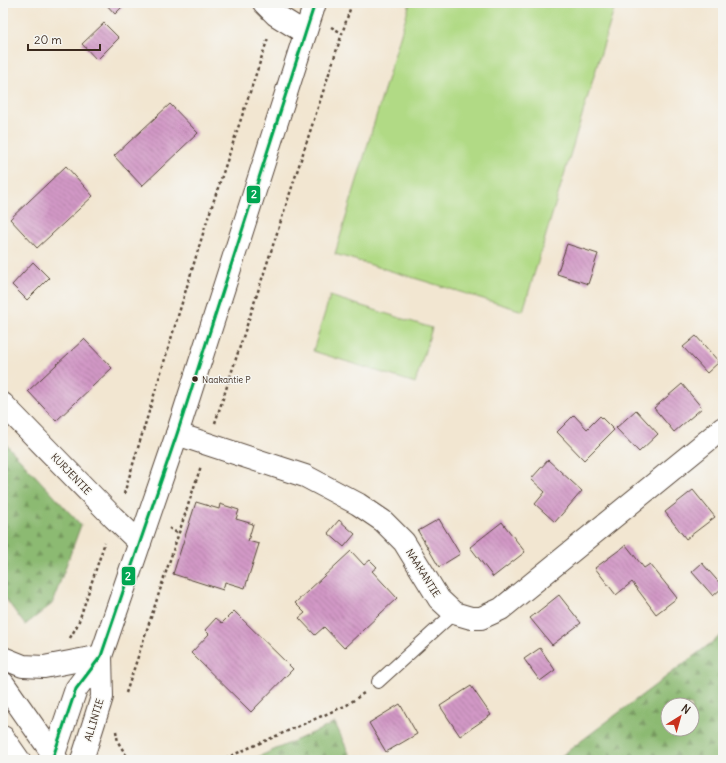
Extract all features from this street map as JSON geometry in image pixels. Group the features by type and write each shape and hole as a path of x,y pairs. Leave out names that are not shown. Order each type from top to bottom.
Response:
{"street":[{"name":"ALLINTIE","path":"54,758 76,689 101,656 177,434 316,3"},
{"path":"270,9 306,33"},
{"name":"KURJENTIE","path":"3,404 140,543"},
{"path":"454,614 470,618 481,618 501,609 723,428"},
{"name":"NAAKANTIE","path":"177,434 305,476 358,504 383,521 404,542 439,599 454,614"},
{"name":"ALLINTIE","path":"82,760 102,697 101,656"},
{"path":"3,658 23,666 44,667 101,656"},
{"path":"3,683 54,758"},
{"path":"3,737 19,760"}],"lane":[{"path":"378,682 454,614"}],"path":[{"path":"125,696 352,3"},
{"path":"65,642 78,624 113,517 122,500 270,9"},
{"path":"220,760 347,705 378,682"}],"green space":[{"path":"410,3 616,3 523,311 335,254"},
{"path":"330,296 432,328 415,383 313,351"},
{"path":"3,441 81,525 52,604 25,625 3,595"},
{"path":"723,634 723,760 556,760"},
{"path":"335,723 352,760 251,760"}],"building":[{"path":"105,3 126,3 115,14"},
{"path":"104,23 119,38 97,60 82,44"},
{"path":"170,104 198,133 142,186 114,156"},
{"path":"66,166 93,196 37,248 10,219"},
{"path":"567,244 598,254 588,284 557,274"},
{"path":"33,262 49,278 27,300 12,285"},
{"path":"696,336 719,362 707,373 683,347"},
{"path":"84,339 112,368 56,421 28,391"},
{"path":"682,384 702,408 674,432 654,408"},
{"path":"636,410 658,434 639,452 616,428"},
{"path":"574,415 587,429 600,416 614,430 584,460 557,432"},
{"path":"548,460 582,491 555,522 535,504 545,492 531,479"},
{"path":"693,490 715,517 686,539 665,512"},
{"path":"196,502 219,509 220,504 239,510 236,519 253,524 248,541 259,544 245,588 225,582 223,590 173,574"},
{"path":"439,519 460,554 439,567 418,531"},
{"path":"339,520 355,534 344,547 328,533"},
{"path":"502,522 525,552 493,577 470,547"},
{"path":"626,545 644,568 650,564 677,598 656,614 632,582 616,595 595,568"},
{"path":"351,551 364,565 370,560 377,567 372,571 397,598 344,648 324,627 315,635 299,618 305,613 295,603"},
{"path":"702,563 723,587 713,596 692,572"},
{"path":"559,595 581,623 552,645 530,618"},
{"path":"234,611 293,669 251,712 191,653 209,634 205,630 216,618 222,623"},
{"path":"540,648 555,670 540,681 524,659"},
{"path":"471,686 491,715 460,736 440,706"},
{"path":"400,704 417,734 386,752 369,723"}],"transit line":[{"name":"2","path":"52,760 76,689 101,656 177,434 315,3"}],"place":[{"name":"Naakantie P","path":"195,379"}]}
